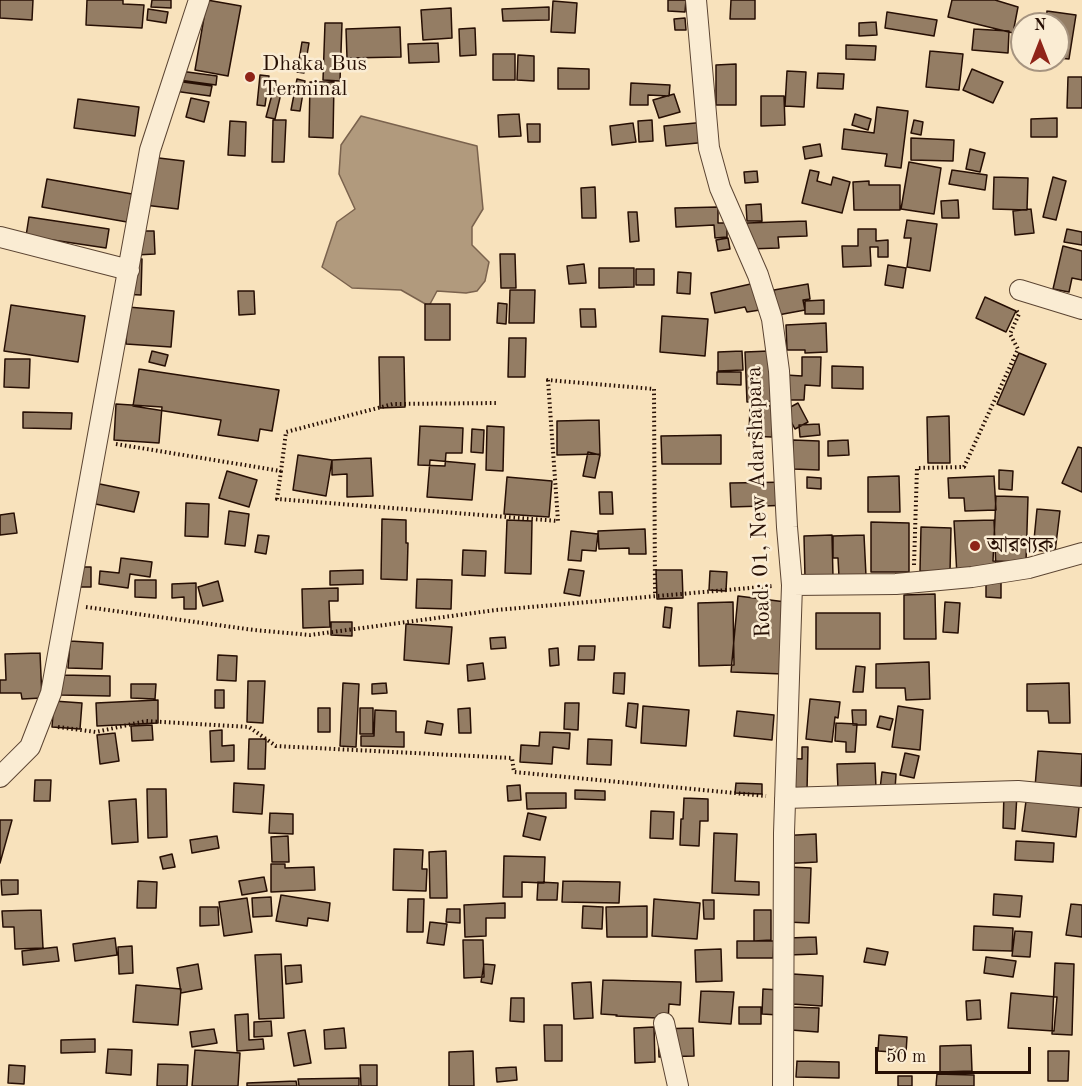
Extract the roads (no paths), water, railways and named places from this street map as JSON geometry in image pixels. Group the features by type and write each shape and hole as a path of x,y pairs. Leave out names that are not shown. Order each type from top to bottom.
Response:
{"street":[{"path":"0,777 8,760 30,747 51,693 150,150 199,0"},
{"name":"Road: 01, New Adarshapara","path":"696,0 709,148 720,188 758,275 772,319 779,371 792,585 785,798 783,1086"},
{"path":"0,237 129,270"},
{"path":"1020,290 1082,309"},
{"path":"792,585 897,584 972,577 1018,570 1082,554"},
{"path":"785,798 1018,791 1082,796"},
{"path":"664,1023 678,1086"}],"place":[{"name":"Dhaka Bus Terminal","path":"250,77"},
{"name":"আরণ্যক","path":"975,546"}]}
